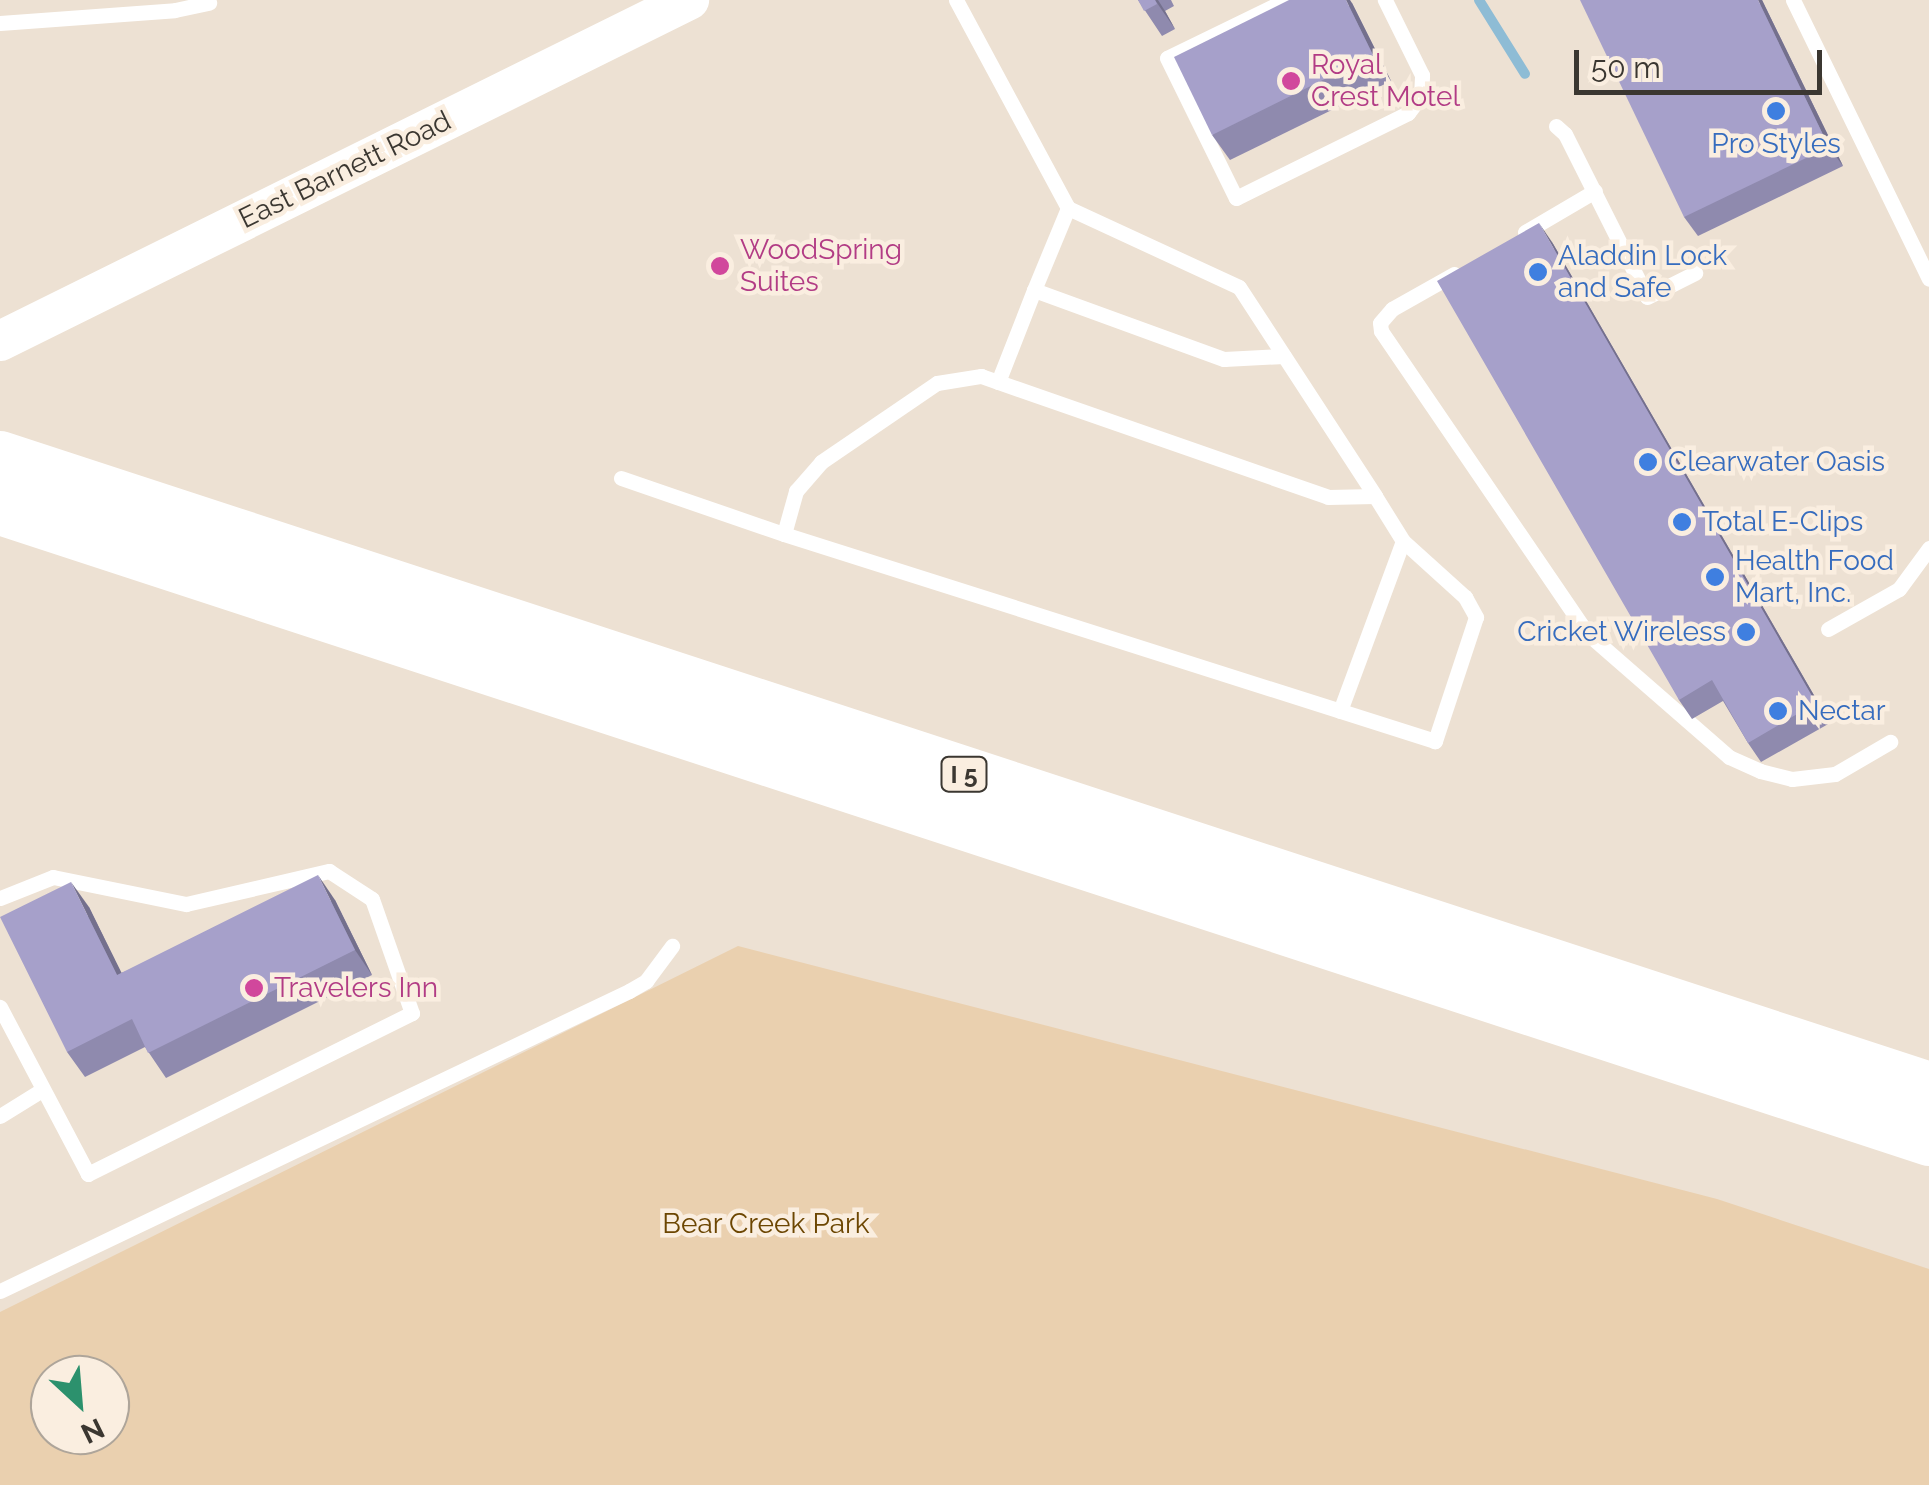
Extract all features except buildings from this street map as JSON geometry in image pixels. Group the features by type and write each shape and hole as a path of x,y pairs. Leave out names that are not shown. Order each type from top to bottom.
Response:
{"highway":[{"name":"I 5","path":"0,456 1929,1088"},
{"name":"I 5","path":"0,509 1929,1140"}],"main road":[{"name":"East Barnett Road","path":"17,333 689,0"}],"lane":[{"path":"621,478 784,534 1435,741 1476,617 1465,598 1403,541 1239,287 1068,208 956,0"},
{"path":"1286,0 1167,58 1236,198 1408,113 1421,96 1422,75 1386,0"},
{"path":"1793,0 1929,279"},
{"path":"0,23 175,10 209,3"},
{"path":"1556,126 1565,134 1646,297 1695,273"},
{"path":"1510,240 1595,192"},
{"path":"998,382 1068,208"},
{"path":"1477,260 1392,309 1380,323 1381,332 1588,634 1662,704 1729,757 1760,772 1792,779 1835,774 1890,742"},
{"path":"1034,290 1224,359 1284,356"},
{"path":"784,534 796,491 820,462 937,383 982,376 1328,497 1374,496"},
{"path":"1340,711 1403,541"},
{"path":"1828,629 1899,589 1929,548"},
{"path":"0,898 53,876 186,904 329,872 372,900 412,1013 88,1174 0,1006"},
{"path":"0,1291 629,991 646,982 672,946"},
{"path":"0,1116 42,1090"}],"green space":[{"name":"Bear Creek Park","path":"738,946 1717,1199 1929,1269 1929,1485 0,1485 0,1312"}],"waterway":[{"path":"1479,0 1525,74"}],"place":[{"name":"Royal Crest Motel","path":"1291,81"},
{"name":"Pro Styles","path":"1776,111"},
{"name":"WoodSpring Suites","path":"720,266"},
{"name":"Aladdin Lock and Safe","path":"1538,272"},
{"name":"Clearwater Oasis","path":"1648,462"},
{"name":"Total E-Clips","path":"1682,522"},
{"name":"Health Food Mart, Inc.","path":"1715,577"},
{"name":"Cricket Wireless","path":"1746,632"},
{"name":"Nectar","path":"1778,711"},
{"name":"Travelers Inn","path":"254,988"}]}
